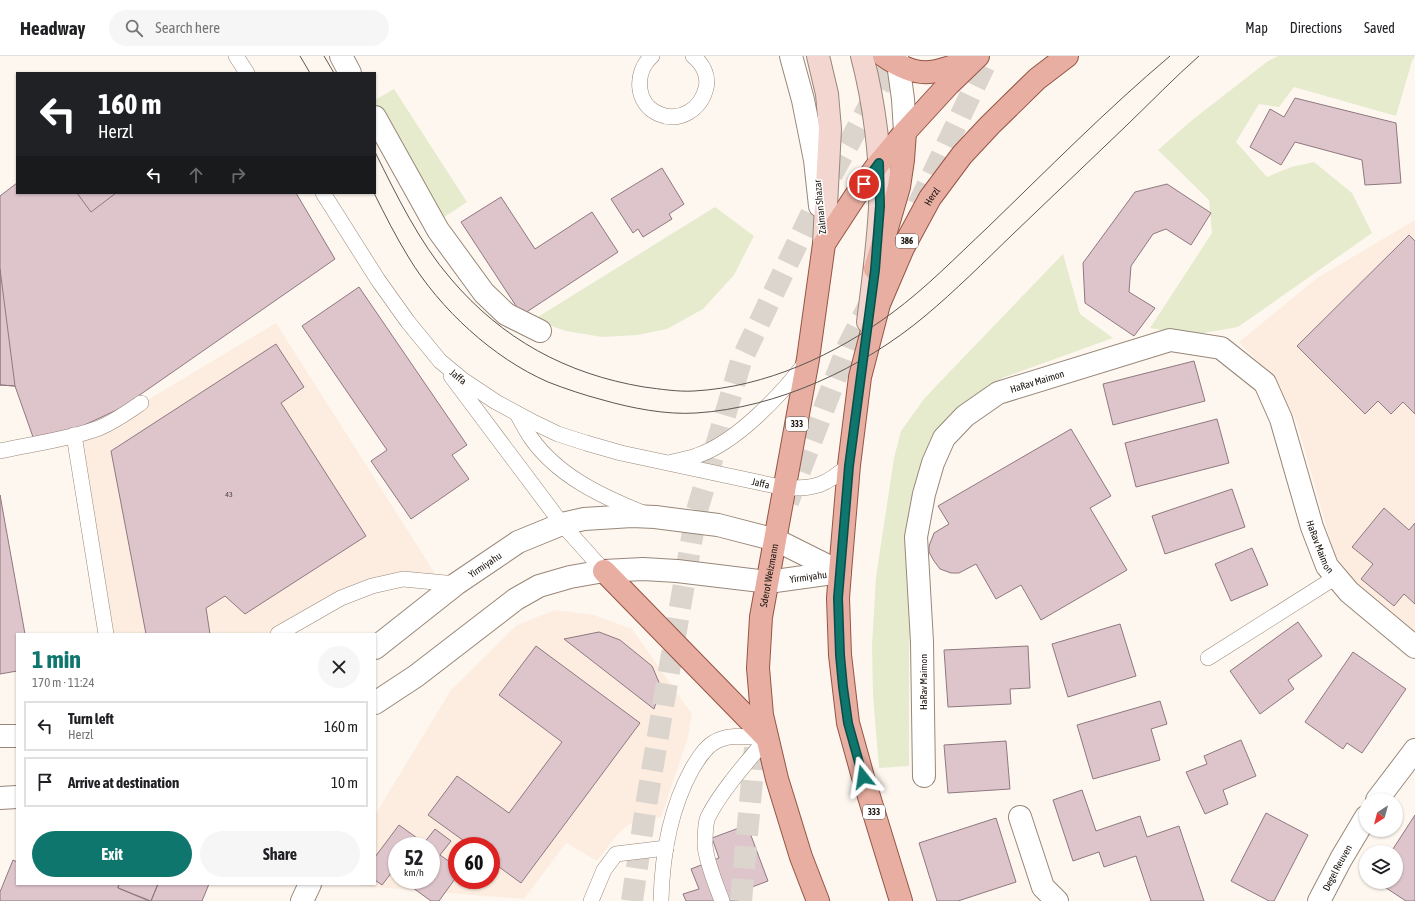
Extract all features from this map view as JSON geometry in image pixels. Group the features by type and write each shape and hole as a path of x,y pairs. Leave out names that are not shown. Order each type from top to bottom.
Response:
{"main road":[{"name":"Zalman Shazar","path":"818,56 827,94 830,129 824,244"},
{"path":"862,56 874,117 879,163"},
{"path":"893,59 919,72 927,73 954,66 975,56"},
{"path":"824,244 879,163 949,84 978,56"},
{"name":"Herzl","path":"860,377 880,304 903,248 930,198 962,155 990,125 1037,79 1068,56"},
{"path":"875,270 899,187 905,132"},
{"name":"333","path":"879,163 880,206 875,270 849,466 838,611 840,655 848,723 901,901"},
{"name":"Sderot Weizmann","path":"818,901 789,821 767,738 762,715 758,668 761,617 808,359 824,244"},
{"path":"604,571 767,738"}],"street":[{"path":"341,56 349,72"},
{"name":"Zalman Shazar","path":"791,56 803,100 815,160 824,244"},
{"path":"893,59 903,99 905,132"},
{"path":"376,119 438,230 484,293 506,314 540,331"},
{"name":"HaRav Maimon","path":"924,776 922,642 916,537 924,494 933,463 944,438 965,416 998,393 1170,340 1221,348 1265,383 1281,419 1312,526 1327,566 1350,592 1415,647"},
{"name":"Yirmiyahu","path":"376,647 456,584 518,542 562,524 584,519 632,516 655,517 718,525 776,540 840,572"},
{"name":"Yirmiyahu","path":"376,702 416,676 516,599 539,586 570,577 604,571 643,569 677,571 768,582 840,572"},
{"path":"0,736 16,736"},
{"path":"1382,793 1415,750"},
{"path":"0,798 16,797"},
{"path":"1020,817 1043,887 1057,901"},
{"name":"Degel Reuven","path":"1323,900 1359,831"},
{"path":"297,901 299,885"},
{"path":"302,901 310,885"}],"lane":[{"path":"236,56 246,72"},
{"path":"652,56 646,61 641,70 639,90 651,109 670,117 681,116 691,112 699,105 704,96 707,86 706,75 703,66 693,56"},
{"name":"Jaffa","path":"324,194 378,280 408,322 440,361 463,380 517,414 558,434 621,453 785,488 802,489 820,486 835,478 849,466"},
{"name":"Jaffa","path":"668,463 696,456 719,445 735,434 755,418 773,400 808,359"},
{"path":"440,361 562,524 604,571"},
{"path":"0,450 74,435 99,428 125,414 141,403"},
{"path":"517,414 531,438 544,453 569,476 614,501 655,517"},
{"path":"74,435 106,633"},
{"name":"HaRav Maimon","path":"1208,658 1336,577"},
{"path":"280,633 341,598 372,586 403,579 456,584"},
{"path":"661,901 662,878 670,826 683,787 700,756 714,743 730,737 746,736 767,738"},
{"path":"722,901 713,877 705,845 707,819 719,799 738,773 767,738"},
{"path":"591,901 604,870 616,854 666,848"}],"shaded area":[{"path":"1415,220 1415,632 1359,586 1334,554 1297,423 1274,378 1239,342 1317,278"},
{"path":"276,323 441,583 372,586 280,633 106,633 74,435 136,407"},
{"path":"555,610 594,615 632,629 692,714 688,737 661,817 628,825 617,835 597,861 566,843 524,899 398,889 440,889 440,837 388,837 388,888 360,886 358,885 376,885 376,813 451,690 517,625"}],"green space":[{"path":"1278,56 1415,56 1412,61 1396,116 1294,87 1279,107 1259,104 1236,142 1267,177 1291,167 1314,162 1352,193 1372,233 1238,327 1192,335 1150,328 1212,233 1209,200 1158,150 1191,121 1268,61"},
{"path":"394,89 467,202 438,221 376,113 376,99"},
{"path":"715,207 754,236 734,275 703,309 667,329 638,335 602,337 566,331 533,320"},
{"path":"1063,254 1080,314 1113,338 1002,378 966,403 917,501 909,650 909,766 879,768 873,695 872,645 876,577 894,458 901,431 924,399"}],"building":[{"path":"1295,98 1396,123 1401,183 1365,185 1362,160 1295,142 1281,165 1250,147 1270,109 1284,117"},
{"path":"662,168 684,204 669,214 672,219 643,237 638,229 633,233 611,199"},
{"path":"16,184 16,194 297,194 335,259 121,408 78,428 33,437 15,386 0,385 0,196"},
{"path":"1167,184 1211,213 1191,245 1166,229 1153,234 1131,266 1129,292 1155,308 1134,336 1085,303 1083,263 1135,192"},
{"path":"78,194 115,194 91,212"},
{"path":"501,197 535,249 592,212 618,252 522,315 461,222"},
{"path":"1409,235 1415,241 1415,414 1403,402 1391,414 1378,401 1365,414 1297,346"},
{"path":"0,269 15,386 0,385"},
{"path":"359,287 467,445 452,455 469,479 411,519 371,461 387,450 302,326"},
{"path":"276,344 304,387 281,403 366,536 245,614 225,596 206,608 210,633 146,633 111,451"},
{"path":"1194,361 1205,401 1113,425 1103,384"},
{"path":"1217,419 1229,463 1136,487 1125,443"},
{"path":"1071,429 1111,496 1090,508 1127,570 1041,620 1021,585 996,599 976,564 959,573 951,573 940,569 929,552 929,546 934,533 949,524 938,506"},
{"path":"1232,489 1245,527 1165,554 1152,516"},
{"path":"0,495 25,633 16,633 16,671 0,674"},
{"path":"1384,508 1409,530 1415,523 1415,604 1404,594 1394,606 1361,579 1373,564 1352,547"},
{"path":"1252,548 1268,585 1231,601 1215,564"},
{"path":"1298,622 1322,656 1288,680 1294,689 1260,714 1230,671"},
{"path":"1120,624 1136,676 1068,697 1052,644"},
{"path":"599,632 620,640 652,666 661,687 654,709 564,639"},
{"path":"536,646 640,723 521,883 500,868 500,837 459,837 428,815 457,776 509,813 562,742 499,695"},
{"path":"1028,646 1030,688 1010,689 1011,704 948,707 944,650"},
{"path":"1353,652 1406,689 1362,753 1347,743 1343,749 1305,722"},
{"path":"1160,701 1167,724 1151,729 1160,760 1093,779 1077,725"},
{"path":"1241,740 1256,776 1223,790 1228,804 1205,814 1186,772 1207,764 1204,756"},
{"path":"1006,741 1010,789 948,793 944,745"},
{"path":"1082,790 1096,831 1140,816 1147,837 1179,826 1204,901 1151,901 1136,856 1104,867 1099,852 1073,861 1053,800"},
{"path":"1266,813 1308,835 1274,901 1269,901 1231,881"},
{"path":"1415,815 1415,901 1406,901 1388,889 1403,889 1403,845 1396,845 1401,837 1403,837 1403,834"},
{"path":"996,818 1016,882 958,901 937,901 919,843"},
{"path":"399,825 416,837 390,837"},
{"path":"747,825 768,881 736,893 738,901 686,901 683,894 699,889 691,869 719,858 712,838"},
{"path":"435,829 448,839 448,845 440,855 440,837 429,837"},
{"path":"388,840 388,877 382,885 376,881 376,856"},
{"path":"440,855 448,861 448,888 439,901 431,901 414,889 440,889"},
{"path":"13,860 16,862 16,885 119,885 118,888 149,901 0,901 0,892"},
{"path":"119,885 158,885 151,901 118,888"},
{"path":"158,885 209,885 202,901 151,901"}],"tunnel":[{"path":"632,901 647,800 696,514 741,361 815,206 896,56"},
{"path":"918,205 989,56"},
{"path":"788,502 848,346 872,299"},
{"path":"741,901 756,737"}],"tram line":[{"path":"300,56 309,72"},
{"path":"324,56 333,72"},
{"path":"376,154 409,218 439,265 471,300 514,336 537,351 562,363 615,381 675,391 694,391 721,388 773,376 799,366 847,342 892,313 941,272 1054,162 1170,56"},
{"path":"375,194 409,258 436,296 470,330 507,360 548,382 582,394 625,406 673,413 696,413 727,410 788,394 818,382 847,368 901,335 925,316 958,286 1199,56"}],"route":[{"path":"863,777 848,723 840,655 838,598 849,466 875,270 880,206 879,163 864,184"}]}
